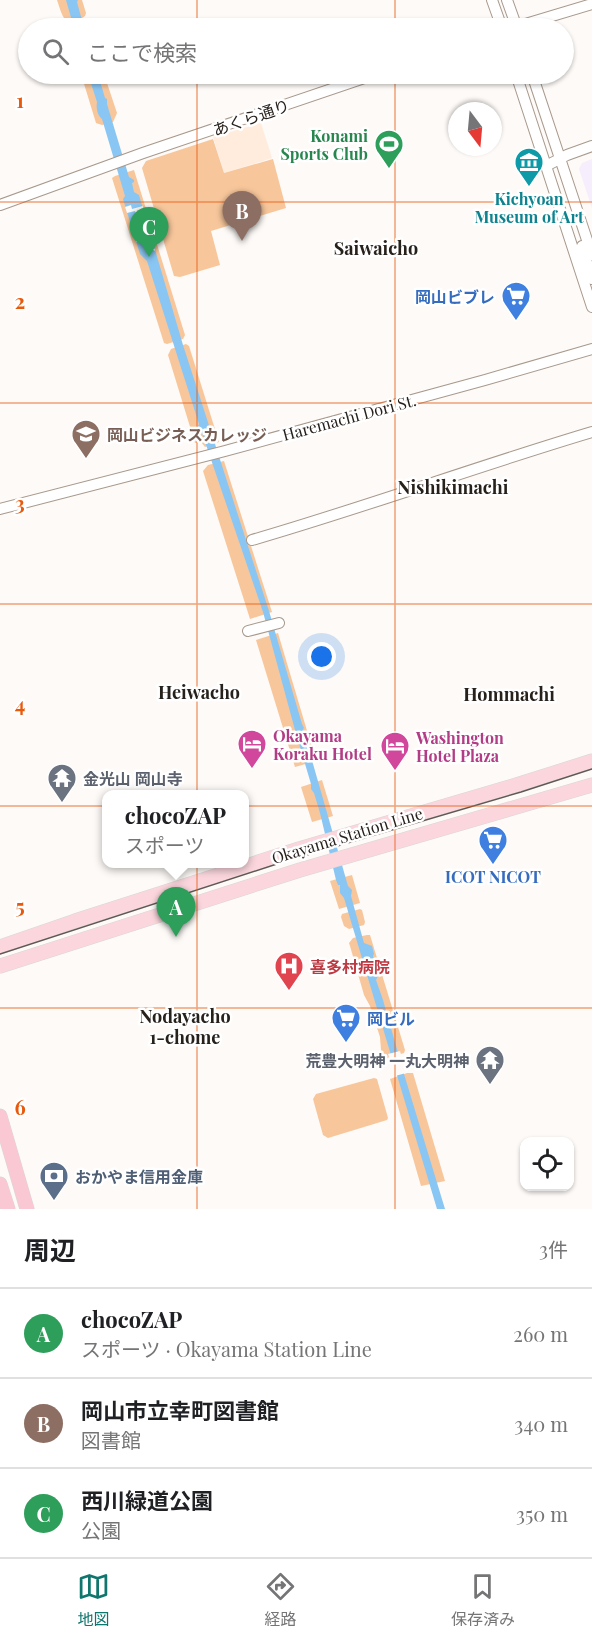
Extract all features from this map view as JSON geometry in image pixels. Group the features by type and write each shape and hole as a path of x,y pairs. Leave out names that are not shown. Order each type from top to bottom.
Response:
{"highway":[{"path":"0,1116 27,1209"},
{"path":"0,1184 8,1209"}],"main road":[{"name":"Okayama Station Line","path":"249,865 592,761"},
{"name":"Okayama Station Line","path":"0,966 300,870 592,785"},
{"name":"Okayama Station Line","path":"0,947 240,868"},
{"path":"0,942 20,941"},
{"path":"0,977 25,959"}],"street":[{"path":"492,0 498,18"},
{"path":"507,0 512,18"},
{"path":"546,18 592,3"},
{"name":"あくら通り","path":"0,205 347,84"},
{"path":"519,84 592,307"},
{"path":"535,84 592,255"},
{"path":"546,166 592,146"},
{"path":"579,216 580,242 592,279"},
{"name":"Haremachi Dori St.","path":"0,509 214,454 592,349"},
{"path":"252,540 592,432"},
{"path":"248,631 273,625"}],"shaded area":[{"path":"57,0 82,0 85,16 82,18 63,17"},
{"path":"84,84 107,84 117,113 113,122 102,125 96,123"},
{"path":"261,123 272,158 224,173 213,137"},
{"path":"213,139 224,173 273,159 286,208 211,231 220,265 180,277 174,276 142,168 146,161"},
{"path":"592,159 592,208 579,169 582,163"},
{"path":"134,170 185,335 183,339 167,344 164,343 112,178"},
{"path":"186,344 189,346 219,442 205,447 201,442 195,443 168,355 171,349"},
{"path":"224,461 272,612 250,619 203,471 208,465"},
{"path":"278,633 316,761 295,767 256,640"},
{"path":"322,780 333,816 312,822 301,787"},
{"path":"352,875 360,903 339,909 330,881"},
{"path":"360,909 364,925 349,929 344,926 342,914"},
{"path":"370,935 405,1050 404,1053 384,1059 380,1037 364,995 349,943 353,938"},
{"path":"413,1073 445,1181 421,1186 390,1079"},
{"path":"377,1079 387,1120 328,1138 323,1135 313,1099 316,1094"}],"water":[{"path":"66,0 78,0 81,18 71,18"},
{"path":"91,84 101,84 129,177 134,180 132,183 134,192 139,195 183,345 269,611 348,886 352,890 351,896 364,943 372,946 378,976 376,980 445,1209 437,1209 344,898 336,880 320,813 311,789 263,612 202,433 198,432 199,424 147,261 140,254 102,119 97,111 97,102"}],"pier":[{"path":"131,205 132,209 143,206 143,212 139,214 140,219 148,220 148,223 141,228 144,237 152,235 153,237 145,240 155,251 144,243 141,244 140,241 136,242 142,238 140,230 135,231 131,226 137,224 138,220 135,211 127,213 125,207"},
{"path":"400,1051 406,1073 395,1076 388,1054"}],"tram line":[{"path":"0,954 283,862 592,769"}],"place":[{"name":"Konami Sports Club","path":"389,170"},
{"name":"Kichyoan Museum of Art","path":"529,188"},
{"name":"岡山市立幸町図書館","path":"242,241"},
{"name":"西川緑道公園","path":"149,257"},
{"name":"岡山ビブレ","path":"516,322"},
{"name":"岡山ビジネスカレッジ","path":"86,460"},
{"name":"Okayama Koraku Hotel","path":"252,770"},
{"name":"Washington Hotel Plaza","path":"395,772"},
{"name":"金光山 岡山寺","path":"62,804"},
{"name":"ICOT NICOT","path":"493,866"},
{"name":"chocoZAP","path":"176,937"},
{"name":"喜多村病院","path":"289,992"},
{"name":"岡ビル","path":"346,1044"},
{"name":"荒豊大明神 一丸大明神","path":"490,1086"},
{"name":"おかやま信用金庫","path":"54,1202"}],"district":[{"name":"Saiwaicho","path":"376,248"},
{"name":"Nishikimachi","path":"453,487"},
{"name":"Heiwacho","path":"199,692"},
{"name":"Hommachi","path":"509,694"},
{"name":"Nodayacho 1-chome","path":"185,1026"}]}
